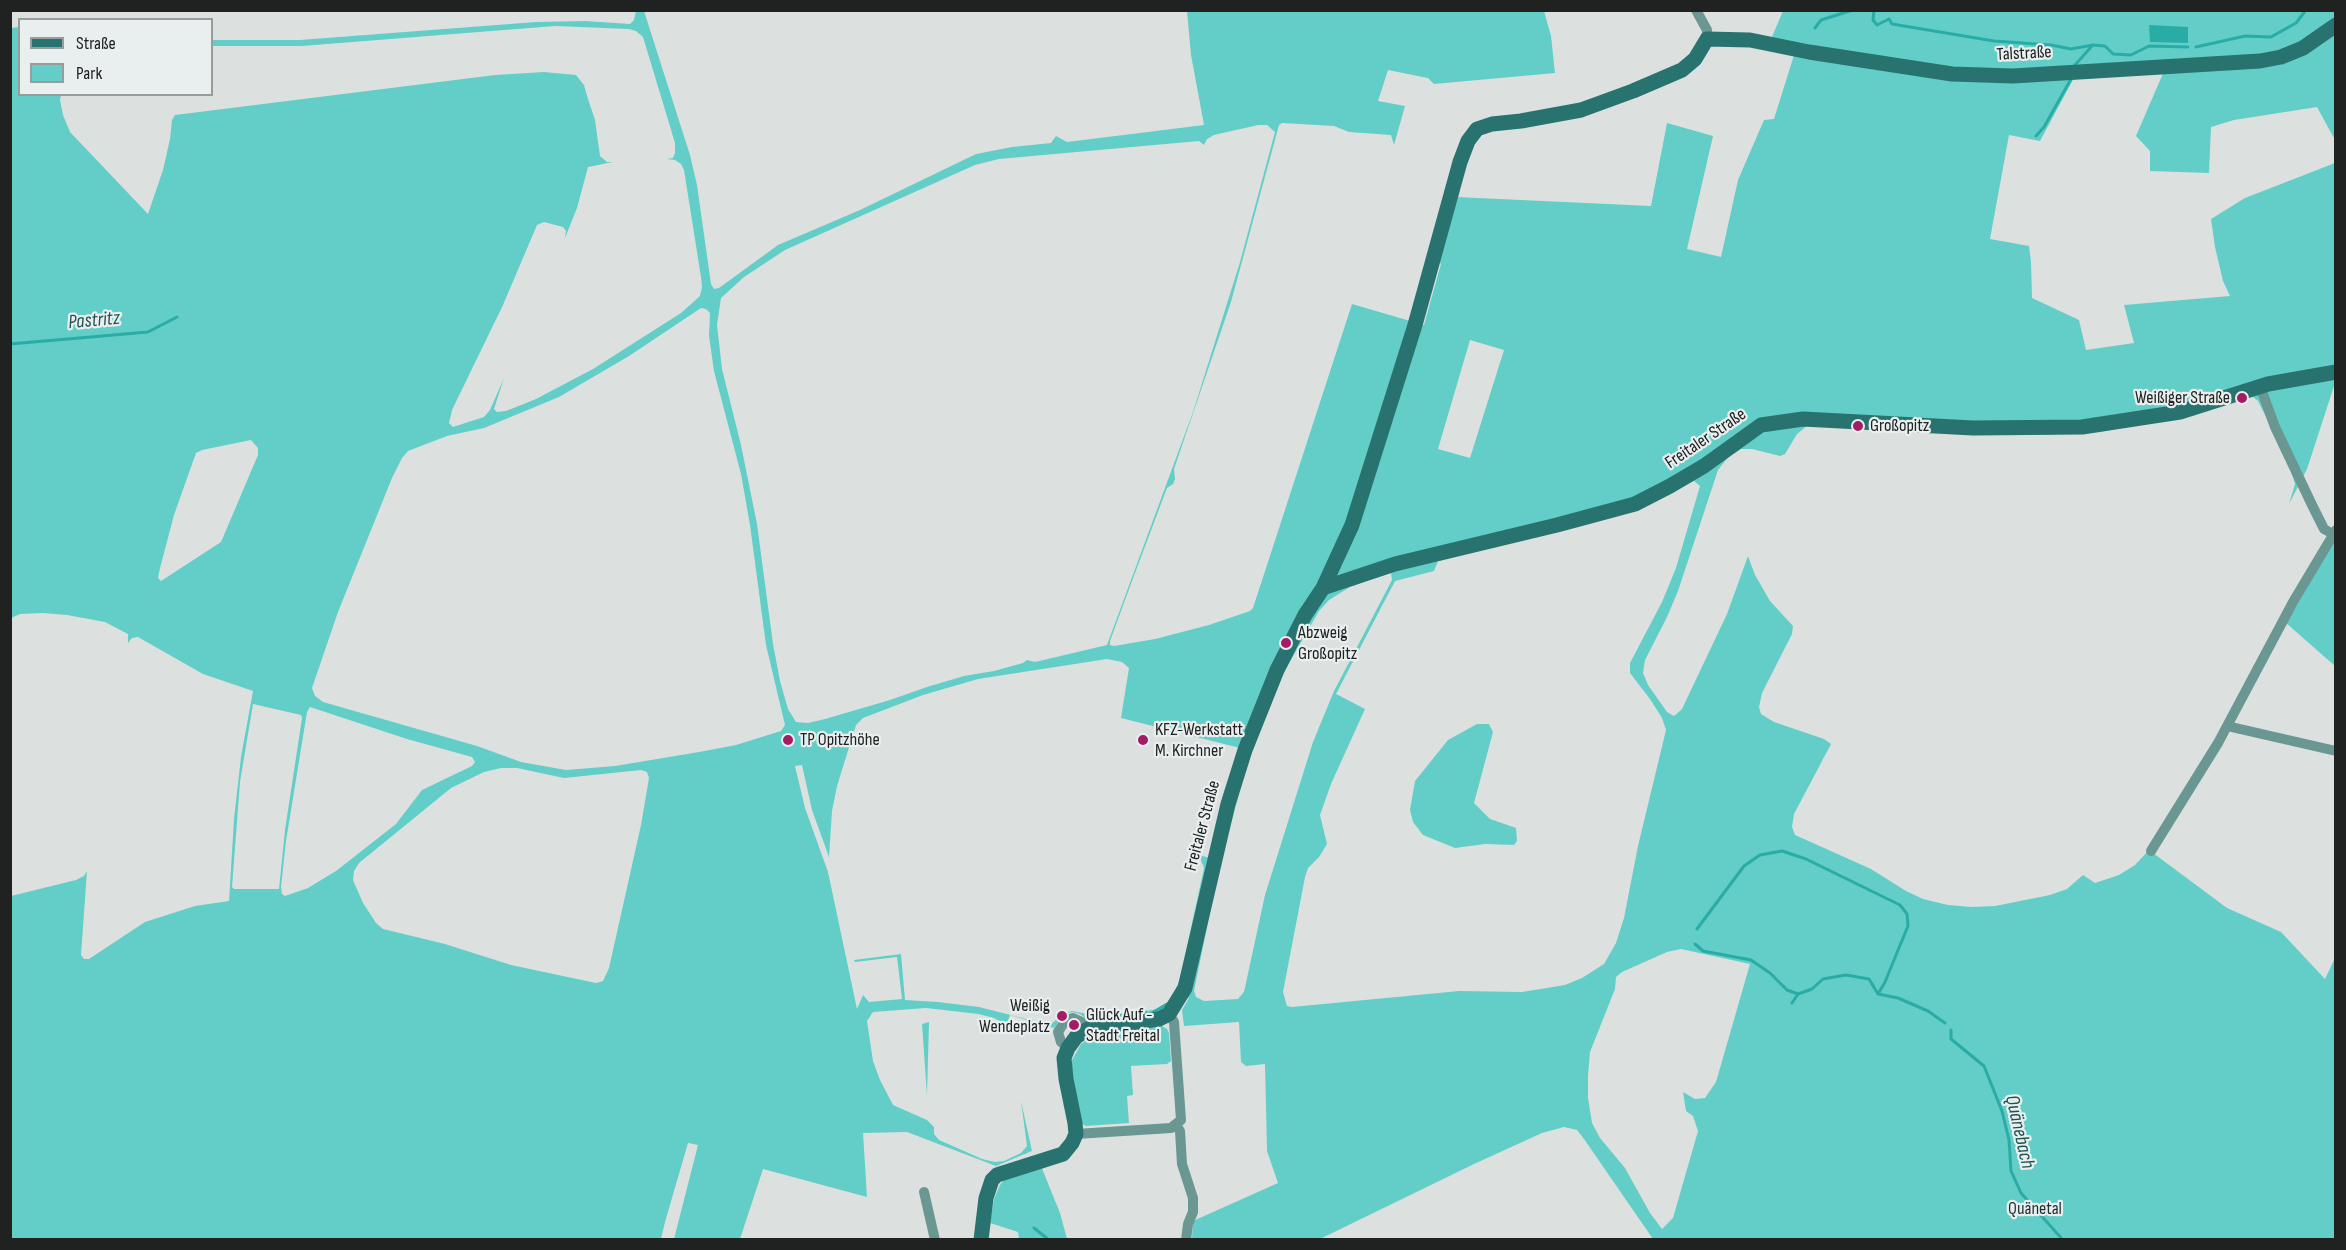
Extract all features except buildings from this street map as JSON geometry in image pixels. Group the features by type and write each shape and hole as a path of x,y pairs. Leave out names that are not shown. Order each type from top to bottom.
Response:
{"street":[{"path":"1696,10 1707,30 1707,39"},
{"name":"Talstraße","path":"1707,39 1750,40 1809,52 1952,74 2013,76 2260,61 2281,57 2303,48 2336,25"},
{"name":"Freitaler Straße","path":"1169,1014 1185,988 1225,814 1245,750 1277,670 1305,615 1323,588 1361,500 1412,336 1460,162 1472,135 1484,126 1581,110 1668,77 1682,70 1695,59 1707,39"},
{"name":"Freitaler Straße","path":"1323,588 1395,564 1635,504 1704,466 1761,424 1803,419 1973,428 2082,427 2180,412 2260,386 2336,372"},
{"path":"2151,851 2227,726 2297,595 2334,532 2324,529 2275,427 2260,386"},
{"path":"2227,726 2336,751"},
{"path":"981,1239 986,1198 992,1180 997,1175 1063,1154 1072,1143 1076,1134 1076,1123 1066,1079 1064,1058 1076,1038 1088,1029 1150,1022 1169,1014 1174,1022 1180,1120 1171,1128 1076,1134"},
{"path":"1176,1125 1180,1131 1182,1164 1193,1198 1193,1212 1188,1224 1186,1239"},
{"path":"924,1192 935,1239"}],"green space":[{"name":"Quänetal","path":"636,11 644,11 690,155 697,185 711,284 714,289 719,288 778,245 860,210 976,154 1051,143 1056,136 1067,142 1204,125 1191,55 1187,11 1544,11 1551,36 1555,73 1434,84 1428,78 1388,70 1378,101 1405,106 1394,145 1391,135 1349,132 1334,126 1282,123 1279,125 1231,302 1174,469 1175,479 1173,484 1167,488 1110,641 1110,645 1114,646 1155,639 1209,625 1253,608 1352,304 1424,325 1441,264 1438,260 1456,197 1651,206 1667,123 1713,136 1687,249 1721,257 1738,180 1764,120 1774,119 1794,55 1771,39 1783,11 2335,11 2335,140 2317,107 2234,120 2211,127 2209,173 2150,171 2150,151 2136,136 2164,71 2075,76 2040,141 2009,135 1990,239 2029,246 2032,298 2079,320 2086,350 2134,343 2124,305 2230,296 2223,281 2211,219 2245,198 2335,163 2335,383 2307,469 2289,504 2295,484 2291,471 2258,401 2253,397 2183,416 2100,432 2035,435 1808,425 1797,434 1785,454 1780,456 1752,449 1741,449 1729,456 1718,470 1678,591 1645,660 1643,673 1648,685 1667,712 1674,716 1682,709 1727,614 1748,556 1755,575 1770,601 1793,626 1792,634 1762,693 1759,707 1761,714 1774,722 1824,739 1831,744 1794,814 1792,827 1795,835 1871,869 1923,899 1948,905 1972,907 1995,906 2050,895 2067,889 2083,875 2095,883 2119,875 2135,865 2149,850 2227,908 2281,932 2325,979 2335,958 2335,1239 1653,1239 1577,1130 1564,1127 1542,1133 1474,1164 1320,1239 1192,1239 1193,1221 1278,1183 1267,1151 1265,1064 1246,1066 1241,1062 1239,1022 1184,1026 1182,1010 1189,998 1180,993 1161,1014 1093,1024 1080,1014 1072,1012 1064,1014 1054,1028 1010,1015 1008,1021 1003,1023 979,1014 926,1008 873,1012 867,1021 873,1061 893,1105 927,1120 934,1127 934,1134 939,1140 982,1159 995,1162 1004,1161 1021,1153 1027,1146 1021,1101 1032,1151 996,1166 907,1132 863,1133 867,1197 763,1169 740,1239 674,1239 698,1145 688,1143 661,1239 11,1239 11,896 76,880 84,876 87,871 81,955 84,959 89,959 145,922 195,906 229,901 234,819 241,757 253,691 203,674 138,637 132,638 128,643 128,634 105,622 43,613 20,614 11,618 11,28 18,27 18,96 61,96 63,115 70,132 148,214 163,170 172,120 175,115 495,75 544,72 576,75 584,85 595,120 600,156 607,162 613,162 588,167 577,208 565,238 566,231 563,227 544,222 537,225 503,305 452,410 449,423 453,427 484,417 490,410 504,378 494,409 497,412 506,411 536,399 593,369 681,313 700,296 701,277 684,170 675,160 667,159 673,158 675,143 643,37 629,29 555,26 302,46 213,46 213,40 300,40 536,22 585,21 630,24 634,20","holes":["1258,125 1267,125 1275,132 1240,262 1193,412 1107,645 1035,662 1027,660 994,671 964,676 825,719 808,723 796,722 788,709 780,681 757,524 722,369 717,325 721,298 744,277 785,250 975,165 999,159 1199,141 1204,145 1207,139 1214,135","701,308 710,313 709,336 714,371 741,474 766,645 785,725 781,731 736,745 699,752 615,766 566,770 521,762 477,746 323,702 315,696 312,688 338,612 392,478 408,451 447,436 484,428 559,397 629,356","1470,340 1504,350 1470,458 1438,449","251,440 258,448 258,455 221,542 161,581 158,578 174,515 196,453","1694,481 1700,486 1676,568 1662,602 1630,663 1630,673 1650,699 1662,718 1666,730 1638,846 1624,918 1616,943 1604,964 1582,978 1565,985 1522,992 1459,991 1287,1006 1283,992 1305,877 1308,868 1327,844 1320,815 1331,784 1365,709 1336,694 1395,581 1434,571 1438,561 1678,488","1391,573 1392,580 1334,691 1313,742 1265,895 1244,992 1238,999 1204,1001 1196,997 1194,991 1220,863 1251,751 1284,672 1319,611 1329,600 1350,587","1107,659 1122,662 1129,668 1121,718 1240,748 1210,858 1199,855 1204,868 1180,979 1172,998 1164,1006 1153,1010 1098,1016 1072,1011 1064,1013 1050,1025 979,1007 905,1000 901,954 854,960 855,962 897,957 902,999 869,1002 863,995 857,1009 828,872 805,808 795,766 802,765 812,810 829,857 832,811 837,786 856,725 863,718 923,695 978,679","253,704 301,715 279,889 234,889 232,887 240,782","310,707 407,739 472,757 475,762 472,766 422,790 396,824 336,871 308,888 285,896 282,894 281,887 286,841 307,712","501,768 517,768 564,778 641,770 647,772 649,778 641,825 609,968 603,981 596,983 511,965 445,944 383,929 376,923 363,903 353,880 354,871 359,863 451,788 484,772","1681,949 1750,964 1716,1082 1705,1098 1695,1099 1683,1092 1686,1111 1693,1116 1698,1131 1673,1218 1662,1229 1650,1213 1625,1168 1600,1138 1592,1123 1588,1098 1590,1052 1615,989 1616,977 1622,972 1667,952"]},
{"path":"2335,540 2335,666 2286,623"},
{"path":"1477,724 1489,724 1493,732 1474,803 1490,819 1516,828 1517,841 1514,845 1485,844 1455,848 1423,835 1413,822 1410,810 1415,781 1448,740"},
{"path":"929,1022 927,1095 922,1024"},
{"path":"1162,1026 1169,1033 1171,1061 1167,1064 1131,1066 1133,1095 1127,1096 1129,1123 1086,1126 1080,1123 1071,1076 1071,1062 1081,1044 1094,1035 1123,1028"},
{"path":"1041,1166 1060,1213 1067,1239 1019,1239 1018,1232 990,1223 994,1199 1005,1179"}],"shaded area":[{"path":"2149,25 2188,27 2188,43 2150,42"}],"waterway":[{"path":"1815,28 1821,20 1853,10"},
{"path":"1874,10 1873,20 1877,25 1889,19 1892,24 1994,41 2051,45 2071,49 2093,45 2105,46 2113,54 2131,55 2149,46 2188,47"},
{"path":"2196,47 2245,36 2271,37 2296,23 2306,10"},
{"path":"2075,65 2092,46"},
{"path":"2036,136 2044,127 2071,79"},
{"name":"Pastritz","path":"10,344 148,332 177,317"},
{"path":"1697,929 1744,866 1760,855 1782,851 1806,859 1900,905 1907,914 1908,926 1878,994"},
{"path":"1695,944 1703,951 1751,960 1770,973 1787,990 1798,994"},
{"name":"Quänebach","path":"1792,1003 1798,994 1812,989 1823,979 1846,975 1869,979 1878,994 1898,998 1928,1011 1945,1023"},
{"path":"1152,1013 1167,1004"},
{"path":"1091,1019 1146,1013"},
{"name":"Quänebach","path":"1951,1030 1951,1039 1984,1066 2002,1111 2009,1140 2011,1171 2021,1193 2063,1240"},
{"path":"1034,1228 1049,1240"}],"place":[{"name":"Weißiger Straße","path":"2242,398"},
{"name":"Großopitz","path":"1858,426"},
{"name":"Abzweig Großopitz","path":"1286,643"},
{"name":"TP Opitzhöhe","path":"788,740"},
{"name":"KFZ-Werkstatt M. Kirchner","path":"1143,740"},
{"name":"Weißig Wendeplatz","path":"1062,1016"},
{"name":"Glück Auf - Stadt Freital","path":"1074,1025"}]}
